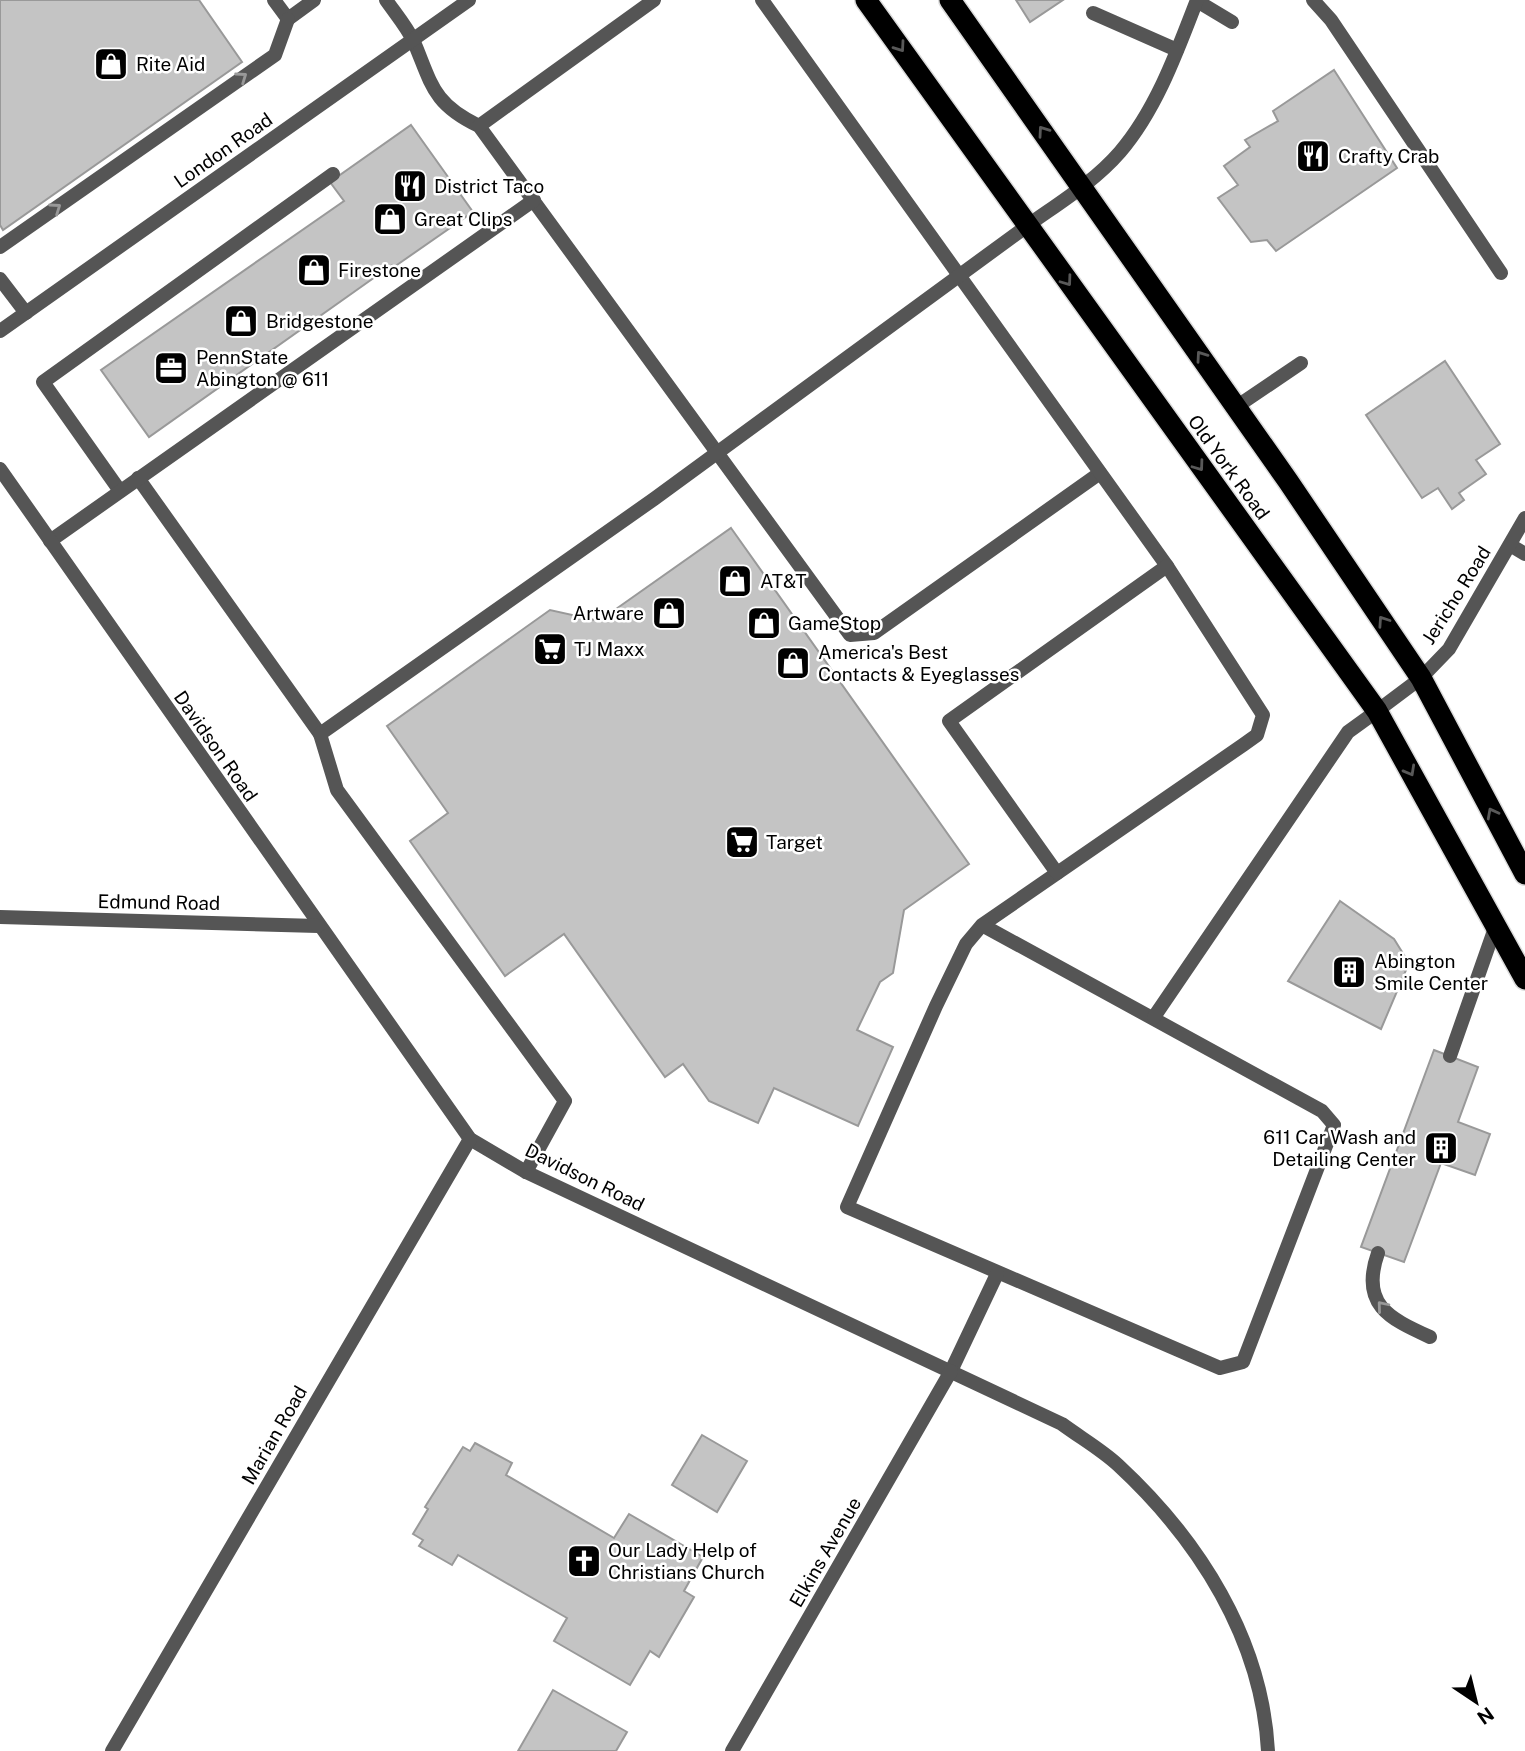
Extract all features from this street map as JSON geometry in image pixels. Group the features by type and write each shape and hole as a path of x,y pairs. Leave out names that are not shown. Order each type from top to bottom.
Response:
{"highway":[{"name":"Old York Road","path":"866,0 1377,711 1525,979"},
{"name":"Old York Road","path":"950,0 1236,407 1421,678 1525,874"}],"street":[{"path":"274,0 288,19"},
{"path":"0,247 275,55 288,19 314,0"},
{"path":"386,0 413,40 425,76 453,113 479,125 850,635 874,633 1100,473"},
{"name":"London Road","path":"0,331 468,0"},
{"path":"479,125 653,0"},
{"path":"762,0 1167,566 1263,715 1256,735 982,925 966,944 936,1006 847,1207 996,1274 1220,1368 1243,1362 1334,1125 1322,1111 982,925"},
{"path":"1313,0 1331,20 1501,273"},
{"path":"320,734 1082,187 1118,154 1140,125 1177,50 1197,1 1233,22"},
{"path":"1093,13 1177,50"},
{"path":"120,491 43,382 333,174"},
{"path":"50,541 534,201"},
{"path":"0,279 26,313"},
{"path":"1236,407 1301,363"},
{"name":"Davidson Road","path":"0,469 318,926 470,1139 526,1172 1062,1424 1116,1463 1162,1508 1211,1573 1245,1644 1266,1717 1268,1751"},
{"path":"138,478 320,734 337,790 565,1101 526,1172"},
{"name":"Jericho Road","path":"1154,1017 1348,732 1421,678 1449,649 1525,518"},
{"path":"1510,545 1525,554"},
{"path":"1057,873 949,721 1167,566"},
{"name":"Edmund Road","path":"0,917 318,926"},
{"path":"1450,1056 1496,925"},
{"name":"Marian Road","path":"112,1751 470,1139"},
{"path":"1378,1253 1371,1271 1371,1289 1379,1306 1398,1322 1430,1337"},
{"name":"Elkins Avenue","path":"732,1751 951,1371 996,1274"}],"building":[{"path":"0,0 199,0 242,62 3,230 0,225"},
{"path":"1016,0 1063,0 1030,22"},
{"name":"Crafty Crab","path":"1334,70 1397,168 1276,251 1267,240 1251,242 1218,198 1238,185 1224,166 1250,147 1245,140 1278,121 1273,111"},
{"path":"411,125 473,212 394,267 392,265 149,437 101,370 344,201 330,182"},
{"path":"1445,361 1500,444 1476,460 1486,474 1459,493 1464,500 1452,509 1438,488 1422,498 1366,415"},
{"path":"731,528 969,864 904,910 893,973 880,982 857,1030 893,1047 858,1126 774,1088 758,1123 709,1101 683,1064 665,1077 564,934 505,976 410,841 448,813 387,726 550,610 599,621"},
{"name":"Abington Smile Center","path":"1340,901 1394,939 1409,963 1381,1029 1288,981"},
{"name":"611 Car Wash and Detailing Center","path":"1434,1050 1478,1067 1458,1122 1490,1134 1475,1175 1441,1163 1404,1262 1361,1247"},
{"path":"702,1435 747,1461 717,1512 672,1485"},
{"name":"Our Lady Help of Christians Church","path":"475,1443 512,1463 506,1475 614,1538 629,1514 703,1557 684,1591 694,1597 659,1657 650,1651 630,1685 554,1641 567,1618 458,1555 452,1565 419,1546 423,1540 413,1534 428,1509 425,1507 463,1447 470,1451"},
{"path":"553,1690 627,1732 616,1751 518,1751"}],"place":[{"name":"Rite Aid","path":"111,64"},
{"name":"Crafty Crab","path":"1313,156"},
{"name":"District Taco","path":"410,186"},
{"name":"Great Clips","path":"390,219"},
{"name":"Firestone","path":"314,270"},
{"name":"Bridgestone","path":"241,321"},
{"name":"PennState Abington @ 611","path":"171,368"},
{"name":"AT&T","path":"735,581"},
{"name":"Artware","path":"669,613"},
{"name":"GameStop","path":"764,623"},
{"name":"TJ Maxx","path":"550,649"},
{"name":"America's Best Contacts & Eyeglasses","path":"793,663"},
{"name":"Target","path":"742,842"},
{"name":"Abington Smile Center","path":"1349,972"},
{"name":"611 Car Wash and Detailing Center","path":"1441,1148"},
{"name":"Our Lady Help of Christians Church","path":"584,1561"}]}
